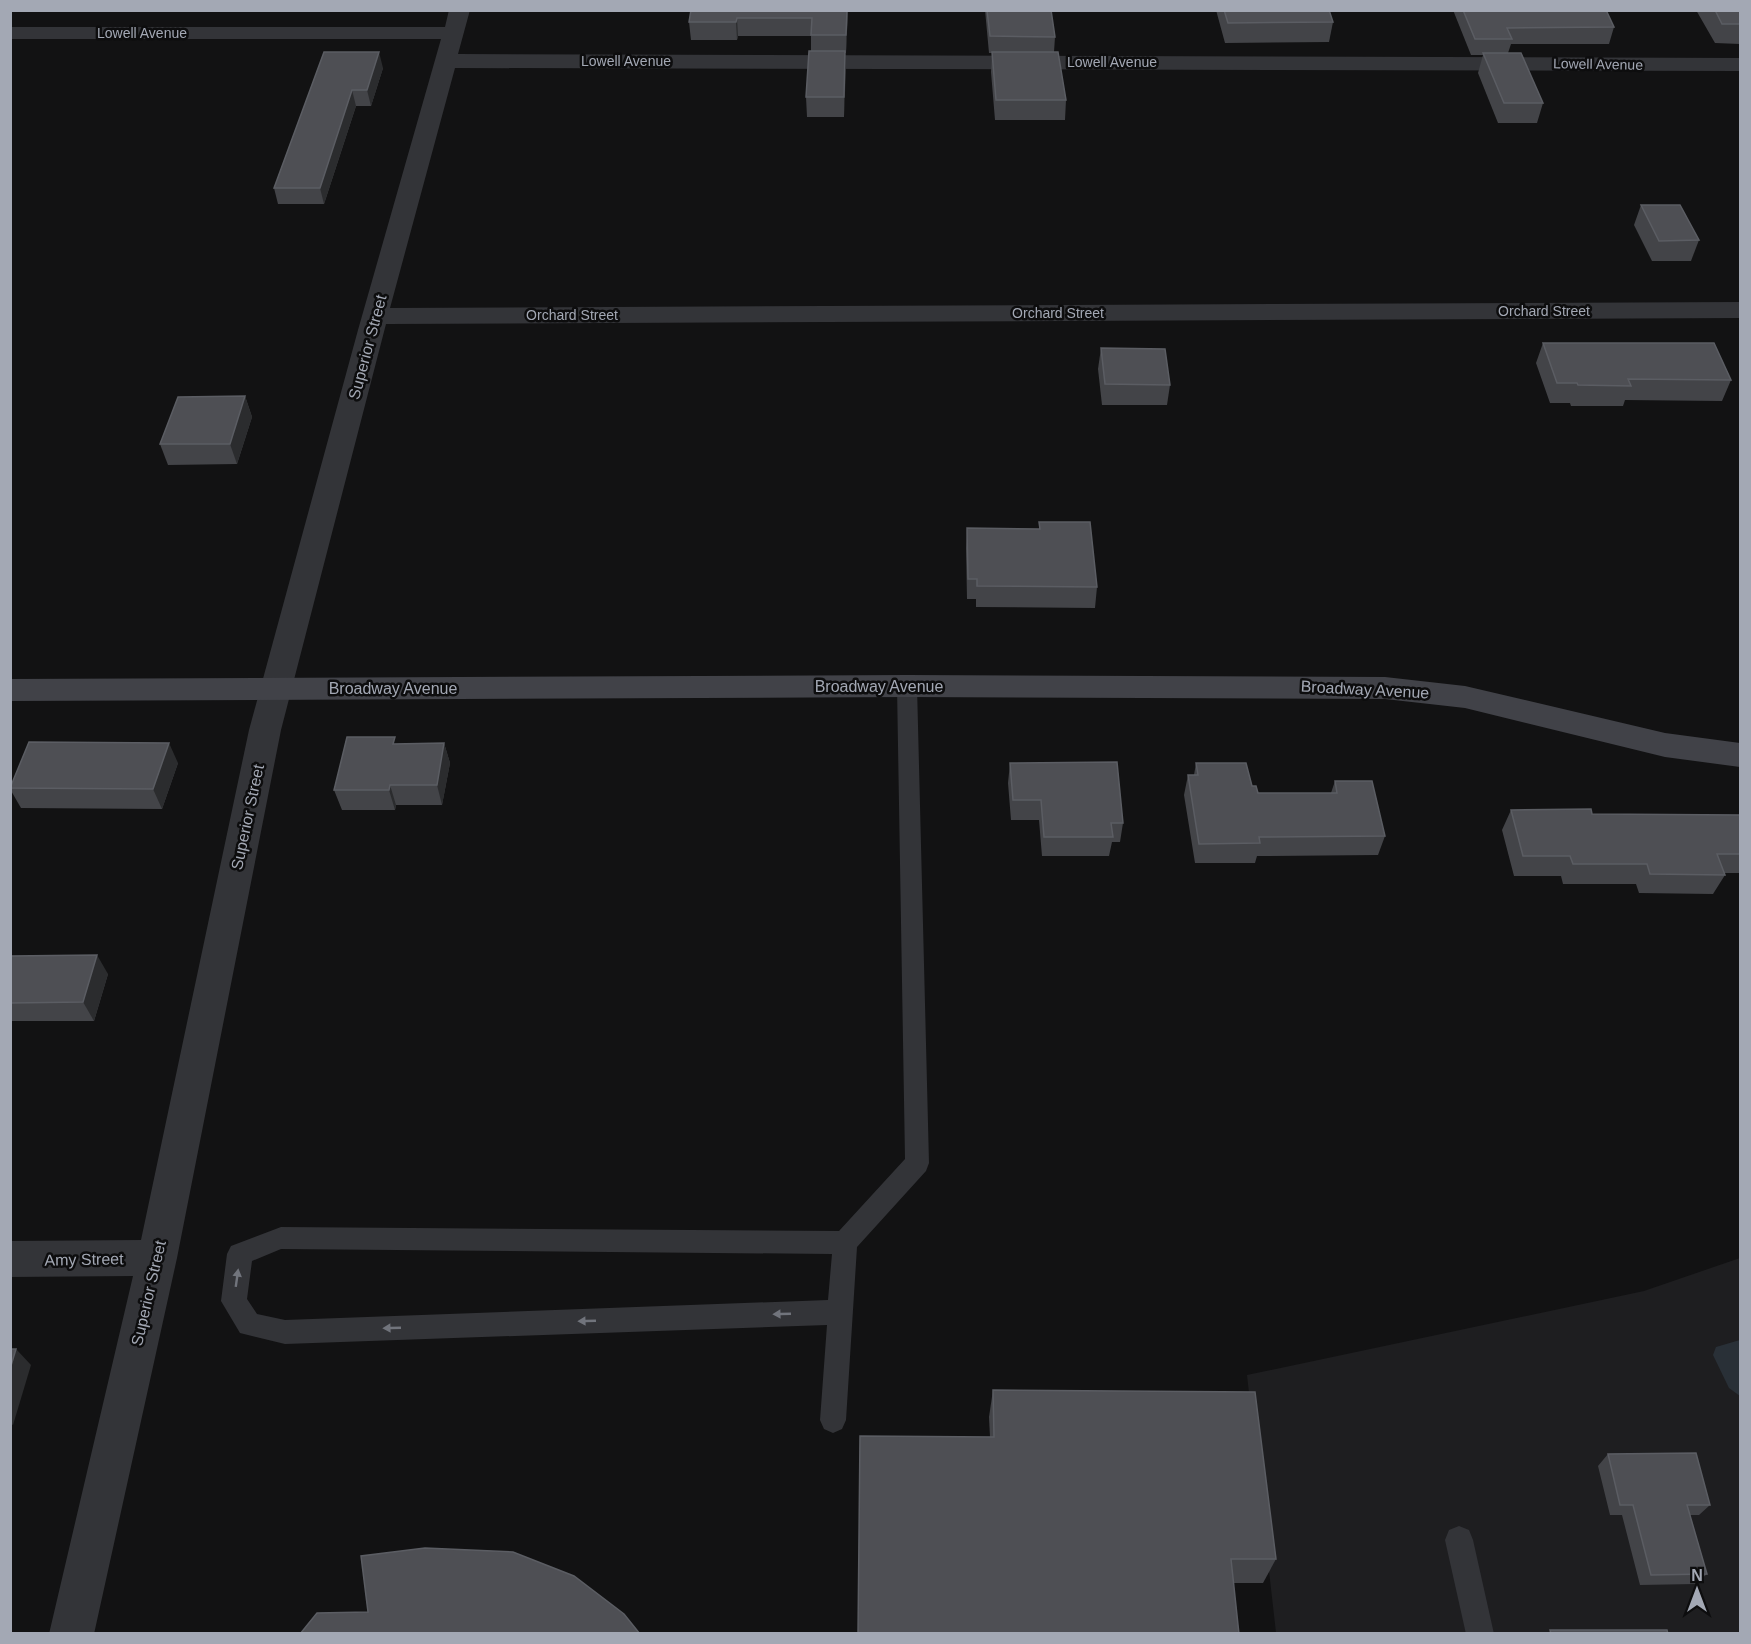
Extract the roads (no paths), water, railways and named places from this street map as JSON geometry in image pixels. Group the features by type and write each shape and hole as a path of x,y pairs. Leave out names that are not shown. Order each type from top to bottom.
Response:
{"street":[{"name":"Lowell Avenue","path":"10,33 454,35 1740,65"},
{"name":"Superior Street","path":"71,1634 157,1258 265,730 375,316 454,35"},
{"name":"Orchard Street","path":"375,316 1740,310"},
{"name":"Broadway Avenue","path":"10,690 907,686 1385,688 1465,696 1665,745 1740,755"},
{"name":"Amy Street","path":"10,1259 157,1258"}],"lane":[{"path":"833,1420 845,1244 917,1163 907,686"},
{"path":"841,1312 285,1332 249,1324 234,1301 240,1254 280,1238 845,1244"},
{"path":"1459,1540 1480,1634"}]}
